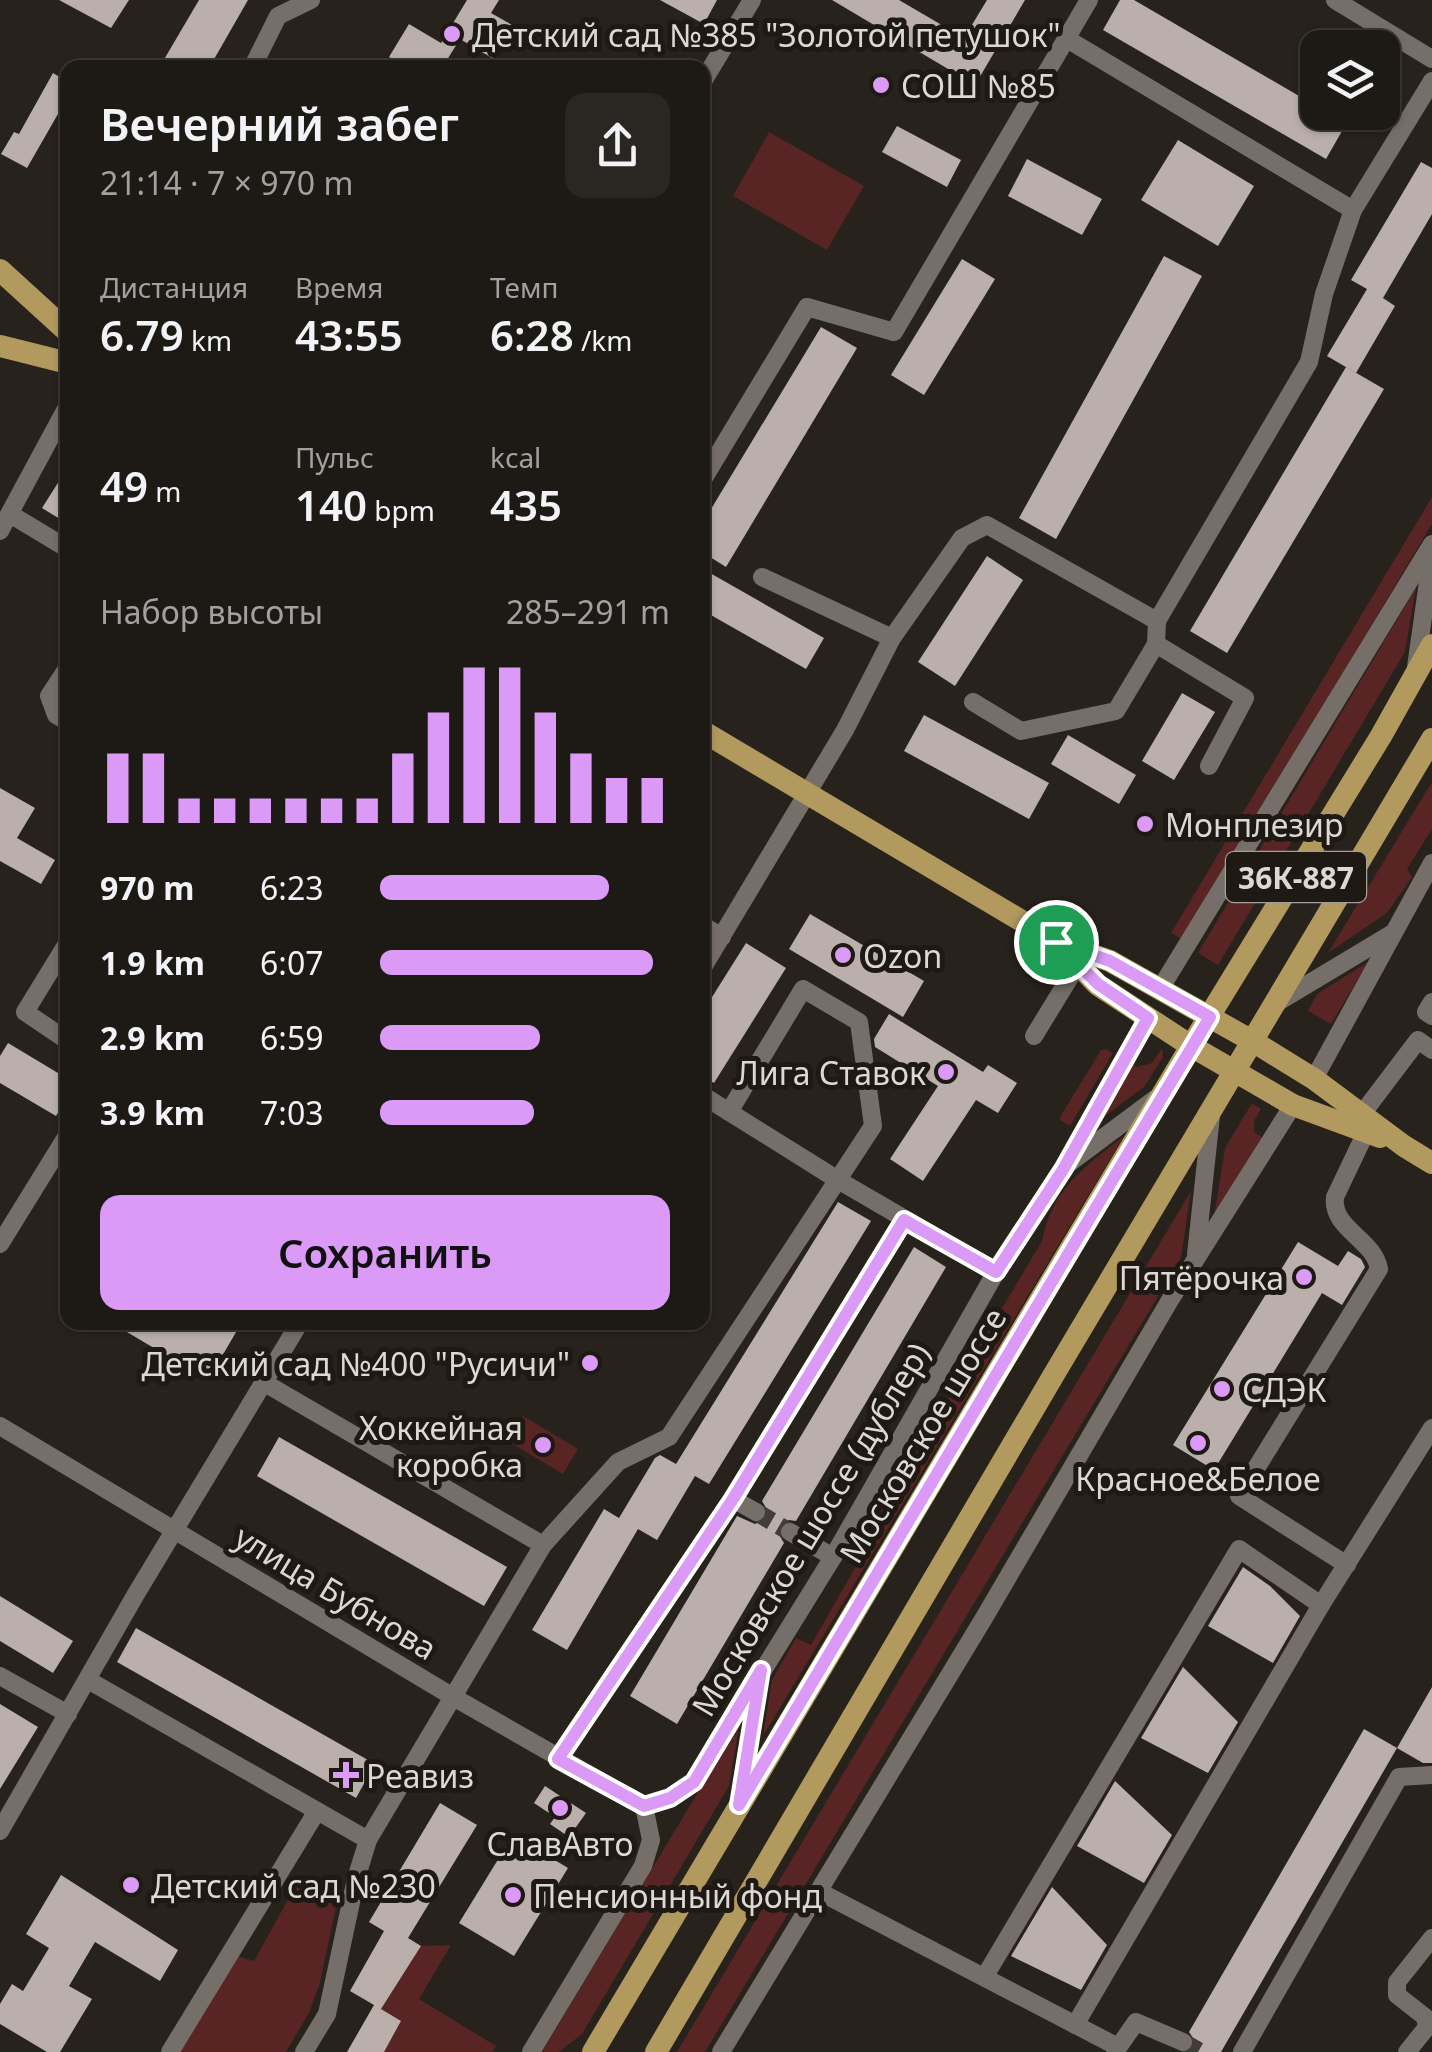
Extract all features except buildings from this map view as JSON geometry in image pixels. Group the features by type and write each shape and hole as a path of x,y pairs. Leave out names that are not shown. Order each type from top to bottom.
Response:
{"main road":[{"path":"0,270 60,325"},
{"path":"0,346 60,361"},
{"name":"Московское шоссе","path":"592,2048 1432,646"},
{"path":"710,735 1056,942 1110,961 1254,1042 1314,1079 1364,1123 1432,1163"},
{"name":"36К-887","path":"658,2050 1432,740"},
{"path":"1056,942 1098,984 1191,1046 1293,1105 1364,1123"}],"street":[{"path":"256,60 278,16 311,0"},
{"path":"710,70 752,0"},
{"path":"710,467 807,307 894,332 1089,0"},
{"path":"1335,0 1432,58"},
{"path":"1067,39 1353,210"},
{"path":"973,702 1022,731 1116,711 1156,644 1157,621 1309,362 1324,294 1353,210 1432,81"},
{"path":"0,531 60,420"},
{"path":"10,514 60,544"},
{"path":"710,956 846,730 892,638 962,538 987,525 1157,621"},
{"path":"1160,989 1432,544"},
{"path":"1416,673 1432,553"},
{"path":"762,577 892,638"},
{"path":"1156,644 1245,698 1209,766"},
{"path":"60,679 49,696 60,717"},
{"path":"1314,1079 1432,864"},
{"path":"710,930 722,937"},
{"path":"1278,1002 1393,932"},
{"path":"60,955 25,1012 60,1036"},
{"path":"1034,1036 1078,964"},
{"path":"304,2052 326,2014 368,1840 543,1545 618,1462 669,1438 873,1126 859,1022 803,989 729,1112"},
{"path":"1432,1002 1426,1012 1432,1016"},
{"name":"Московское шоссе (дублер)","path":"644,1806 670,1798 694,1782 832,1557 996,1272 1064,1168 1148,1018"},
{"path":"1347,1564 1238,1496 1379,1269 1377,1259 1340,1219 1334,1208 1335,1197 1364,1123 1418,1040 1432,1050"},
{"path":"1064,1168 1165,1091"},
{"path":"710,1100 996,1272"},
{"path":"721,2052 1196,1259 1293,1105"},
{"path":"1196,1259 1211,1113"},
{"path":"3,1232 60,1146"},
{"path":"558,1759 733,1499 904,1220"},
{"path":"0,1831 295,1330"},
{"path":"263,1382 543,1545"},
{"name":"улица Бубнова","path":"0,1426 558,1759 644,1806"},
{"path":"1075,2025 1322,1605 1432,1428"},
{"path":"733,1499 756,1512"},
{"path":"790,1532 832,1557"},
{"path":"985,1976 1239,1549 1322,1605"},
{"path":"739,1805 761,1670"},
{"path":"0,1676 68,1714"},
{"path":"88,1680 368,1840"},
{"path":"1242,2052 1399,1777 1432,1775"},
{"path":"531,2052 644,1866 650,1840 644,1806"},
{"path":"170,2052 317,1810"},
{"path":"820,1892 985,1976 1116,2050 1136,2022 1183,2042"},
{"path":"1407,2052 1427,2027 1424,2017 1397,1995 1397,1982 1432,1938"}],"shaded area":[{"path":"769,132 864,186 827,250 733,196"},
{"path":"1432,497 1432,524 1183,940 1171,933"},
{"path":"1416,588 1405,652 1218,965 1198,953"},
{"path":"1432,782 1432,829 1407,869 1412,877 1387,913 1328,953"},
{"path":"1368,962 1331,1024 1308,1011 1317,994"},
{"path":"1162,1048 1163,1057 1144,1087 1097,1122 1132,1064 1137,1067 1152,1063"},
{"path":"1101,1050 1113,1053 1070,1126 1060,1117"},
{"path":"1252,1103 1261,1109 1254,1121 1254,1132 1264,1139 1214,1217 1225,1148"},
{"path":"1124,1136 763,1736 772,1680 796,1638 811,1645 860,1559 860,1547 1042,1241 1053,1207 1083,1169"},
{"path":"1191,1191 1181,1258 705,2052 677,2052"},
{"name":"Хоккейная коробка","path":"523,1416 578,1449 563,1474 508,1441"},
{"path":"740,1722 729,1786 582,2034 559,2052 542,2052"},
{"path":"300,1878 338,1898 320,1983 309,2013 286,2052 177,2052 234,1955 254,1961"},
{"path":"451,1945 419,1999 496,2046 492,2052 384,2052 401,2022 381,2009 421,1946"}],"tunnel":[{"path":"756,1512 790,1532"},
{"path":"1183,2042 1200,2052"}],"place":[{"name":"Детский сад №385 \"Золотой петушок\"","path":"452,34"},
{"name":"СОШ №85","path":"881,85"},
{"name":"Монплезир","path":"1145,824"},
{"name":"Ozon","path":"843,955"},
{"name":"Лига Ставок","path":"946,1072"},
{"name":"Пятёрочка","path":"1304,1277"},
{"name":"Детский сад №400 \"Русичи\"","path":"590,1363"},
{"name":"СДЭК","path":"1222,1389"},
{"name":"Красное&Белое","path":"1198,1443"},
{"name":"Хоккейная коробка","path":"543,1445"},
{"name":"Реавиз","path":"346,1775"},
{"name":"СлавАвто","path":"560,1808"},
{"name":"Детский сад №230","path":"131,1885"},
{"name":"Пенсионный фонд","path":"513,1895"}],"route":[{"path":"1056,942 1110,961 1210,1017 739,1805 761,1670 694,1782 670,1798 644,1806 558,1759 733,1499 904,1220 996,1272 1064,1168 1148,1018 1098,984 1056,942"}]}
